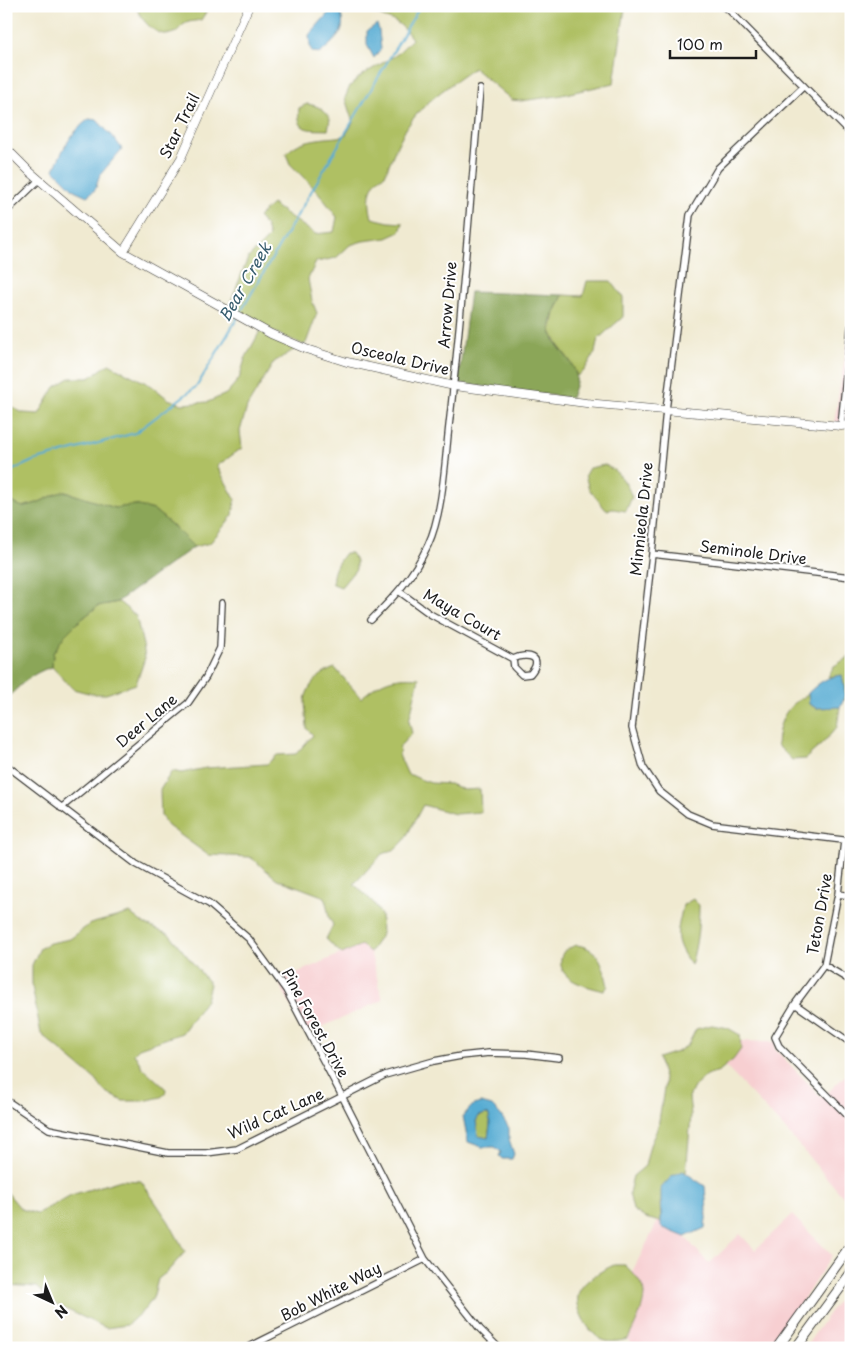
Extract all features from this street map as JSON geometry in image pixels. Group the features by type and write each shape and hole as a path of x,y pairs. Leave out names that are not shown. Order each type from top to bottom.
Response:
{"main road":[{"path":"777,1348 851,1245"},
{"path":"796,1348 851,1273"}],"street":[{"name":"Star Trail","path":"123,252 181,158 249,6"},
{"path":"848,6 851,9"},
{"path":"727,7 851,134"},
{"name":"Minnieola Drive","path":"804,86 718,168 690,215 666,410 632,728 643,766 659,792 688,814 712,824 851,841"},
{"name":"Arrow Drive","path":"371,620 400,592 428,544 440,505 454,386 480,90"},
{"name":"Osceola Drive","path":"6,148 39,180 123,252 271,334 306,349 347,362 454,386 586,403 841,426 851,425"},
{"path":"6,212 39,180"},
{"path":"841,426 851,327"},
{"name":"Seminole Drive","path":"652,554 851,577"},
{"name":"Maya Court","path":"400,592 430,614 513,659"},
{"name":"Deer Lane","path":"61,808 188,703 206,677 220,648 222,603"},
{"name":"Pine Forest Drive","path":"6,765 136,864 209,904 249,939 286,990 424,1259 480,1329 499,1348"},
{"name":"Teton Drive","path":"844,841 838,894 824,965 795,1004 775,1037 779,1046 851,1119"},
{"path":"838,894 851,896"},
{"path":"824,965 851,981"},
{"path":"795,1004 851,1043"},
{"name":"Wild Cat Lane","path":"6,1100 49,1129 168,1153 206,1153 237,1149 343,1098 385,1075 434,1061 489,1053 559,1058"},
{"name":"Bob White Way","path":"248,1348 256,1346 424,1259"}],"shaded area":[{"path":"851,322 851,422 834,422"},
{"path":"361,945 370,951 383,1000 306,1034 278,981"},
{"path":"740,1041 776,1042 774,1048 822,1098 851,1070 851,1206 783,1127 725,1066 733,1060 741,1049"},
{"path":"792,1215 832,1255 772,1348 631,1348 633,1345 628,1339 638,1318 640,1284 632,1272 658,1221 661,1222 661,1227 685,1237 709,1264 740,1234 755,1250"},
{"path":"851,1282 851,1348 805,1348 820,1326"}],"green space":[{"path":"136,6 207,6 208,9 201,20 186,23 174,33 161,34 145,22"},
{"path":"369,6 607,6 625,8 614,83 557,96 521,101 512,100 474,68 441,92 418,112 400,140 385,175 375,183 370,194 372,218 403,223 400,232 387,238 363,241 350,245 336,258 316,262 308,279 312,301 317,313 304,345 272,331 229,306 248,258 269,237 266,226 258,217 272,204 315,234 334,232 337,217 318,192 290,164 286,154 298,144 345,136 353,123 345,98 350,86 362,75 396,55 412,39 394,21 377,14"},
{"path":"307,104 318,107 326,113 330,119 328,130 310,129 302,126 299,108"},
{"path":"587,281 611,281 623,297 623,317 598,339 595,352 590,361 584,371 577,376 571,362 558,345 551,331 555,313 563,295 583,296"},
{"path":"470,292 563,295 553,318 551,331 556,343 571,363 576,375 571,398 458,383"},
{"path":"260,331 297,348 274,362 247,407 240,431 242,448 217,466 235,499 233,515 210,543 194,547 154,510 135,505 115,508 63,491 37,503 22,507 6,500 6,404 23,413 39,414 55,387 70,378 89,378 109,364 152,386 168,399 182,404 208,402 226,394 239,379 245,359"},
{"path":"605,465 619,474 630,492 632,497 626,511 606,510 589,489 585,475 589,468"},
{"path":"63,491 115,508 135,505 154,510 194,547 117,602 98,606 64,636 53,653 52,667 32,676 6,699 6,500 23,507"},
{"path":"345,553 351,553 356,561 356,569 341,587 333,584 333,575"},
{"path":"119,602 136,616 143,645 145,658 136,684 106,694 92,694 73,689 52,667 53,653 64,636 98,606"},
{"path":"851,656 851,701 844,700 842,675 828,677 834,666"},
{"path":"335,668 361,698 375,687 387,681 401,678 419,678 409,721 412,733 400,746 399,755 408,775 431,783 450,784 464,790 480,789 481,812 455,814 423,805 404,841 396,849 382,854 354,884 374,903 381,915 382,934 370,952 361,945 342,954 326,939 333,925 329,917 325,897 277,879 250,857 208,855 168,826 161,816 160,790 172,771 181,773 206,768 267,764 277,755 296,754 313,735 307,729 305,701 308,690 319,676"},
{"path":"809,694 809,704 816,708 840,707 837,727 805,759 792,760 777,745 779,728 789,709"},
{"path":"693,899 699,905 699,913 696,943 691,965 681,948 678,930 683,905"},
{"path":"130,913 144,924 170,935 210,984 206,1000 182,1033 139,1048 134,1053 142,1067 166,1089 165,1094 161,1097 144,1101 123,1101 104,1091 96,1080 41,1034 32,986 32,965 40,948 50,943 70,939 90,924"},
{"path":"577,945 591,950 600,960 608,986 604,991 575,981 564,973 561,966 563,953 566,949"},
{"path":"712,1025 728,1028 740,1035 741,1049 733,1060 719,1071 707,1075 694,1087 689,1097 691,1116 686,1173 683,1171 660,1203 661,1222 645,1218 633,1210 629,1193 633,1176 645,1166 650,1145 658,1127 665,1082 658,1058 677,1052 688,1045 696,1029"},
{"path":"489,1115 490,1125 488,1138 478,1136 476,1121 479,1116"},
{"path":"121,1180 141,1181 169,1222 185,1252 158,1279 153,1298 146,1308 127,1325 106,1328 53,1303 37,1287 6,1285 6,1191 21,1209 37,1214 71,1195"},
{"path":"614,1265 625,1265 634,1275 640,1282 644,1299 641,1311 628,1339 609,1341 602,1340 589,1329 579,1309 578,1296 580,1290 591,1278"}],"water":[{"path":"332,9 340,11 342,25 339,35 321,53 312,52 309,35"},
{"path":"377,24 381,49 374,58 367,45 367,31"},
{"path":"89,119 97,120 122,149 100,175 95,190 87,196 74,190 54,170 68,142"},
{"path":"842,675 844,695 840,707 816,708 809,704 808,693 812,689 827,679"},
{"path":"481,1103 492,1106 500,1114 509,1128 509,1139 514,1154 512,1159 502,1159 499,1156 501,1152 495,1147 482,1147 468,1142 463,1116 473,1105","holes":["489,1115 488,1138 478,1136 476,1121 479,1116"]},
{"path":"683,1171 705,1186 707,1210 705,1228 685,1237 661,1227 661,1188 672,1176"}],"waterway":[{"name":"Bear Creek","path":"240,313 420,6"},
{"name":"Bear Creek","path":"6,473 33,461 135,433 197,386 238,317"}]}
